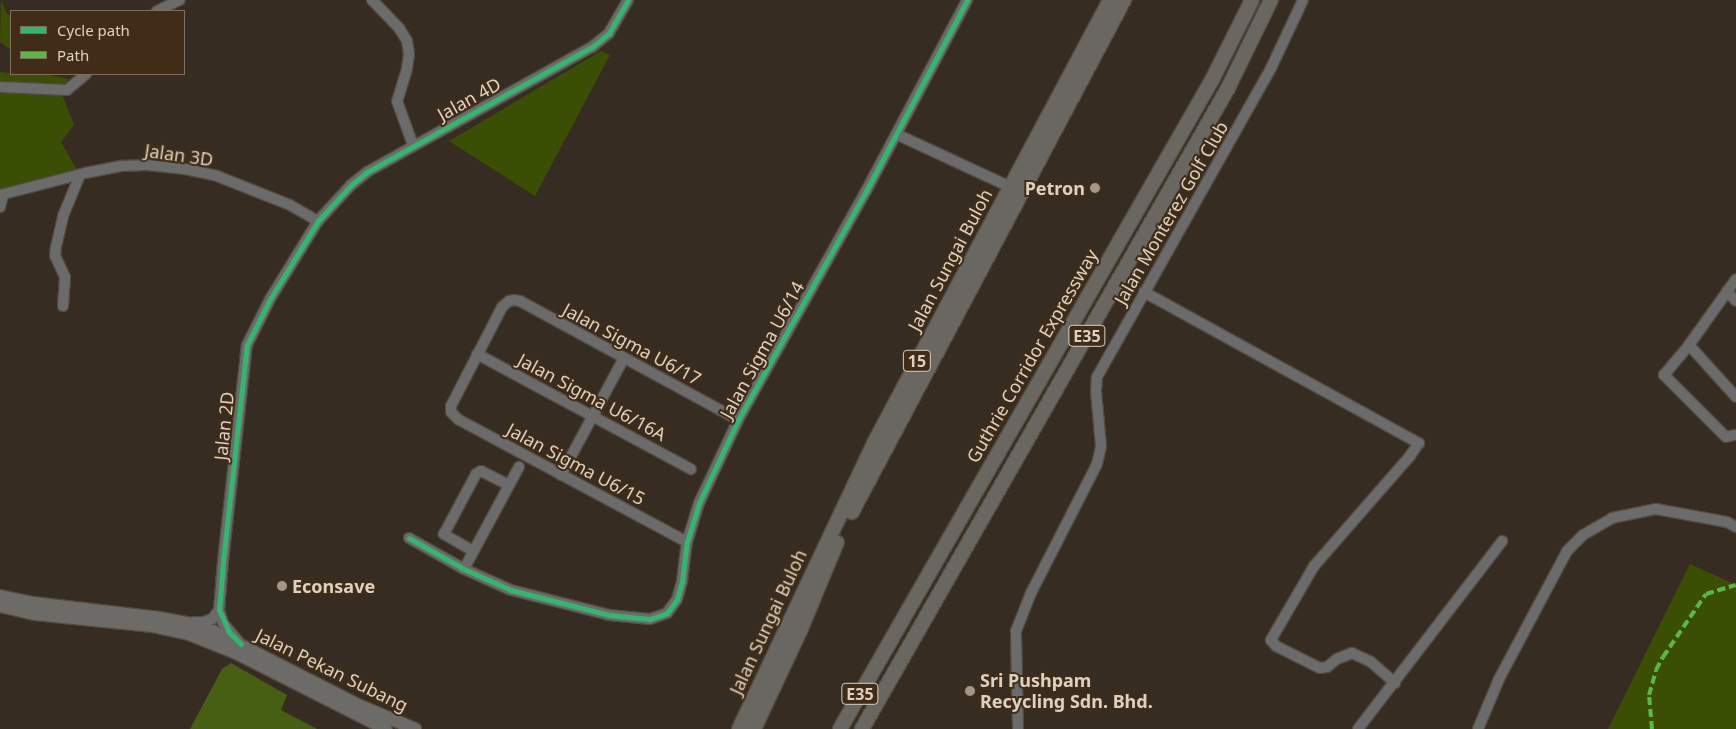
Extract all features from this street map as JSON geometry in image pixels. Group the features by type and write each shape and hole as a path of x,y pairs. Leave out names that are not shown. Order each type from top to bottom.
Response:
{"highway":[{"name":"Jalan Sungai Buloh","path":"738,729 874,443 1110,0"},
{"name":"Jalan Sungai Buloh","path":"758,725 838,539 1124,0"},
{"name":"Guthrie Corridor Expressway","path":"840,729 1212,80 1252,0"},
{"name":"Guthrie Corridor Expressway","path":"862,729 1228,88 1271,0"}],"main road":[{"name":"Jalan Pekan Subang","path":"0,596 32,604 153,616 186,622 213,631 241,644 365,708 415,729"},
{"name":"Jalan Pekan Subang","path":"0,606 35,614 152,626 186,633 236,653 386,729"}],"street":[{"path":"159,10 180,0"},
{"path":"372,0 399,28 407,41 409,54 407,70 397,101 413,145"},
{"name":"Jalan 4D","path":"318,221 367,172 592,47 609,32 628,0"},
{"name":"Jalan Sigma U6/14","path":"409,538 464,569 511,590 609,615 650,619 667,613 677,599 682,582 687,542 699,503 738,420 896,134 967,0"},
{"name":"Jalan Monterez Golf Club","path":"1018,729 1016,631 1029,598 1097,464 1101,446 1096,391 1097,377 1271,68 1303,0"},
{"path":"0,87 67,90 85,75"},
{"path":"896,134 1010,187"},
{"name":"Jalan 3D","path":"1,195 122,166 147,165 185,169 217,176 290,205 318,221"},
{"path":"63,306 65,277 55,256 56,246 63,216 80,175"},
{"path":"0,207 1,195"},
{"name":"Jalan 2D","path":"219,610 247,345 270,299 318,221"},
{"path":"1734,435 1726,437 1664,375 1689,345 1736,279"},
{"path":"1144,292 1419,443 1410,456 1314,566 1271,640 1276,646 1320,668 1327,667 1337,659 1352,653 1371,662 1395,683"},
{"path":"1727,292 1736,301"},
{"name":"Jalan Sigma U6/17","path":"477,354 502,307 509,301 520,301 738,420"},
{"path":"1689,345 1736,397"},
{"name":"Jalan Sigma U6/15","path":"477,354 451,406 451,412 459,420 687,542"},
{"name":"Jalan Sigma U6/16A","path":"477,354 691,468"},
{"path":"561,475 624,358"},
{"path":"464,569 519,468"},
{"path":"473,551 444,534 476,474 481,471 509,485"},
{"path":"1478,729 1499,679 1567,551 1583,535 1612,518 1656,508 1728,522 1736,527"},
{"path":"1358,729 1502,541"},
{"path":"186,622 204,622 212,618 219,610 229,632 241,644"}],"green space":[{"path":"1,0 7,14 10,16 10,49 0,42"},
{"path":"601,51 610,55 535,196 449,141"},
{"path":"0,72 10,73 10,75 49,75 69,79 63,89 0,83"},
{"path":"0,90 62,94 74,125 61,142 77,170 0,189"},
{"path":"1690,564 1736,585 1736,729 1608,729"},
{"path":"231,663 287,695 281,710 317,729 190,729 222,669"}],"marked path":[{"path":"1652,729 1649,695 1656,670 1663,657 1706,594 1736,585"}],"cycle path":[{"path":"241,644 229,632 219,610 223,561 247,345 270,299 318,221 351,185 367,172 592,47 609,33 628,0"},
{"path":"409,538 464,569 511,590 609,615 650,619 667,613 677,599 682,581 687,542 699,503 738,420 866,191 967,0"}],"place":[{"name":"Petron","path":"1095,188"},
{"name":"Econsave","path":"282,586"},
{"name":"Sri Pushpam Recycling Sdn. Bhd.","path":"970,691"}]}
